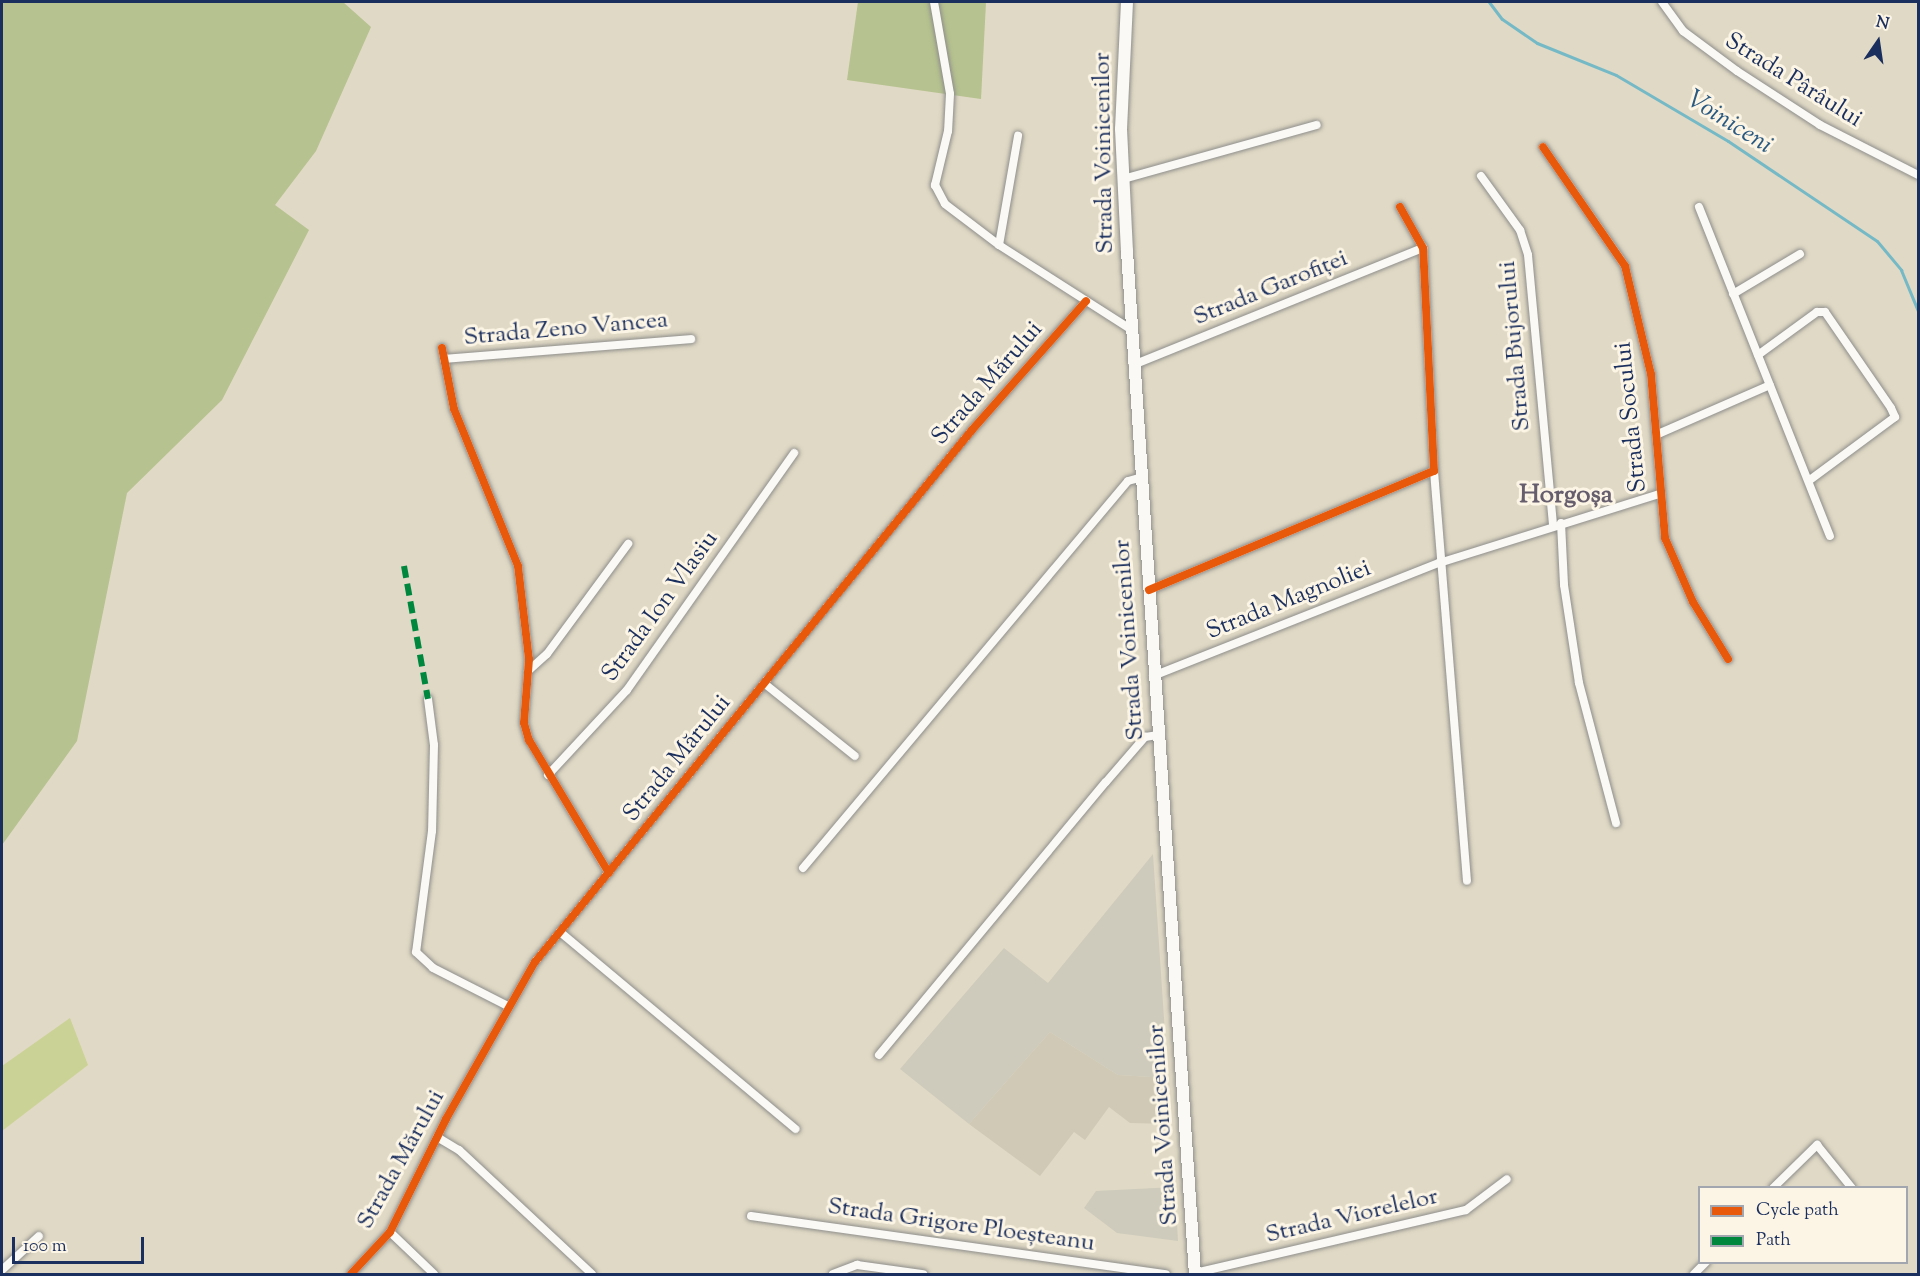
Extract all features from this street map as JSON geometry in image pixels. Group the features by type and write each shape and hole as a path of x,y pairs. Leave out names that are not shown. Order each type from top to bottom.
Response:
{"main road":[{"name":"Strada Voinicenilor","path":"1127,2 1121,129 1123,179 1139,478 1149,590 1195,1274"}],"street":[{"path":"934,2 949,72 951,106 936,185 945,204 960,218 1132,330"},
{"name":"Strada Pârâului","path":"1662,2 1683,31 1737,71 1820,125 1918,175"},
{"path":"1123,179 1317,125"},
{"path":"999,244 1018,135"},
{"name":"Strada Socului","path":"1543,147 1625,266 1641,320 1658,435 1659,494 1665,538 1693,602 1728,659"},
{"name":"Strada Bujorului","path":"1481,176 1520,230 1528,255 1564,585 1579,683 1616,823"},
{"path":"1400,207 1423,248 1439,563 1467,881"},
{"path":"1699,207 1810,480 1830,536"},
{"name":"Strada Garofiței","path":"1133,365 1423,248"},
{"path":"1733,294 1800,254"},
{"name":"Strada Mărului","path":"351,1275 390,1232 437,1137 508,1006 535,962 972,430 1086,301"},
{"path":"1758,355 1817,312 1824,312 1891,408 1894,417 1810,480"},
{"name":"Strada Zeno Vancea","path":"444,359 691,339"},
{"name":"Strada Zeno Vancea","path":"442,348 454,409 518,566 528,671 524,723 529,740 609,873"},
{"path":"1658,435 1770,385"},
{"name":"Strada Ion Vlasiu","path":"548,775 627,690 794,453"},
{"path":"1149,590 1434,471"},
{"path":"803,868 1128,481 1139,478"},
{"name":"Strada Magnoliei","path":"1154,676 1439,563 1659,494"},
{"path":"528,671 548,654 628,544"},
{"path":"765,684 855,756"},
{"path":"428,699 434,745 433,820 429,880 416,952 433,968 508,1006"},
{"path":"879,1055 1145,737 1157,735"},
{"path":"560,932 795,1129"},
{"name":"Strada Mărului","path":"437,1137 459,1150 592,1275"},
{"path":"1775,1186 1817,1145 1850,1186"},
{"name":"Strada Viorelelor","path":"1195,1274 1466,1210 1507,1179"},
{"name":"Strada Grigore Ploeșteanu","path":"751,1216 1166,1275"},
{"name":"Strada Mărului","path":"390,1232 434,1275"},
{"path":"2,1270 39,1236"},
{"path":"833,1275 857,1264 923,1275"},
{"path":"1694,1275 1705,1264"}],"shaded area":[{"path":"1153,854 1168,1078 1118,1075 1050,1032 969,1124 900,1069 1004,948 1048,983"},
{"path":"1050,1032 1118,1075 1168,1078 1171,1124 1130,1123 1109,1107 1085,1140 1074,1132 1040,1176 969,1124"},
{"path":"1175,1187 1178,1241 1117,1233 1084,1208 1096,1191"}],"green space":[{"path":"2,2 343,2 371,27 316,151 275,205 309,230 222,400 127,493 77,741 2,845"},
{"path":"858,2 986,2 981,99 847,80"},
{"path":"70,1018 88,1065 2,1131 2,1066"}],"waterway":[{"name":"Voiniceni","path":"1489,2 1502,19 1537,43 1616,75 1728,141 1877,241 1901,270 1918,311"}],"marked path":[{"path":"404,566 428,699"}],"cycle path":[{"path":"1543,147 1625,266 1651,374 1665,538 1693,602 1728,659"},
{"path":"1149,590 1434,471 1423,248 1400,207"},
{"path":"351,1274 390,1232 446,1119 535,962 972,430 1086,301"},
{"path":"442,348 454,409 518,566 529,659 524,723 529,740 609,873"}],"district":[{"name":"Horgoșa","path":"1566,496"}]}
